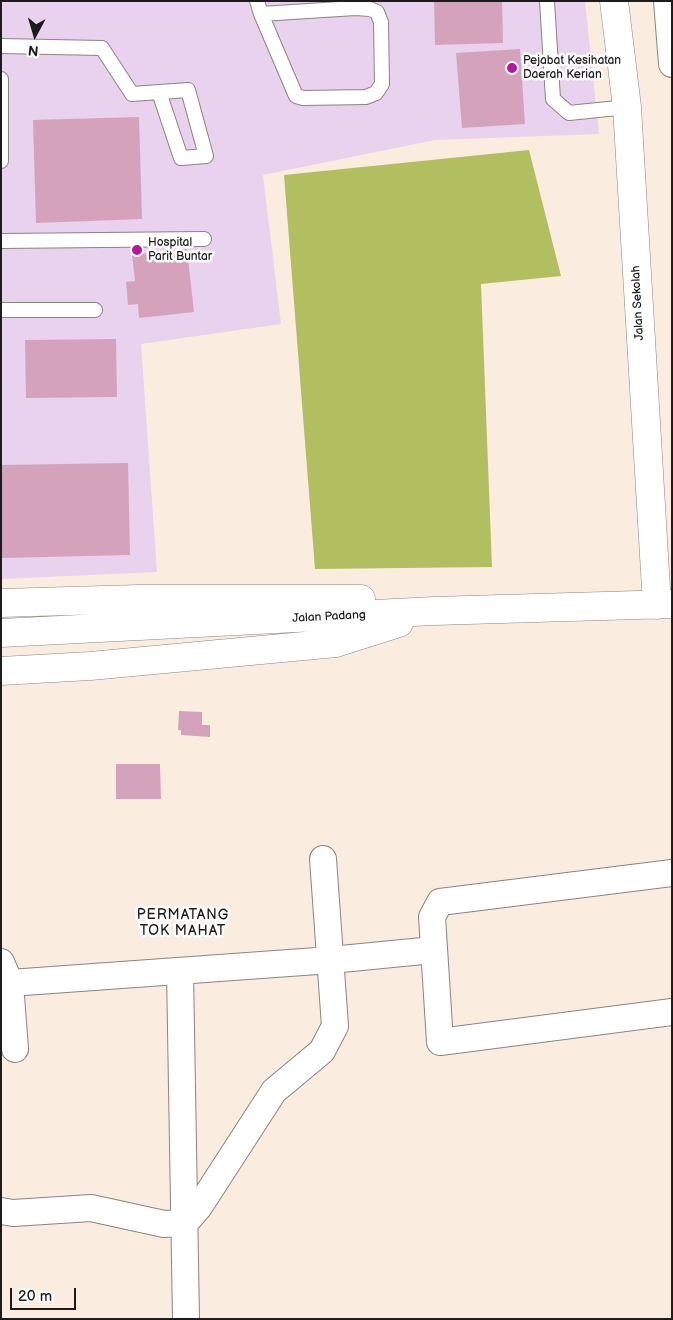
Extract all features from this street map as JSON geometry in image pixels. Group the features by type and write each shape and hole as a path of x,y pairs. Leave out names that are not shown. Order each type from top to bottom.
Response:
{"street":[{"name":"Jalan Sekolah","path":"614,1 627,107 664,604"},
{"path":"666,1 672,64"},
{"path":"1,603 139,599 352,598 434,611"},
{"name":"Jalan Padang","path":"1,634 434,611 664,604"},
{"path":"1,671 90,666 336,643 434,611"},
{"path":"1,1211 13,1213 91,1208 164,1224 185,1223 199,1207 274,1090 322,1051 335,1026 322,859"},
{"path":"672,873 440,902 432,917 440,1042 672,1012"},
{"path":"14,1049 5,973 180,971 331,960 433,950"},
{"path":"180,971 186,1319"}],"lane":[{"path":"547,1 553,99 569,114 627,107"},
{"path":"259,8 355,8 370,9 377,12 380,22 382,84 376,92 366,97 302,98 296,96 259,8"},
{"path":"1,46 102,48 132,94 159,92 188,90 206,156 181,158 159,92"},
{"path":"1,79 1,161"},
{"path":"1,241 204,239"},
{"path":"1,310 95,310"}],"shaded area":[{"name":"Hospital Parit Buntar","path":"1,1 585,1 599,134 435,140 263,175 281,324 141,344 157,572 1,579"}],"green space":[{"path":"529,150 561,276 481,284 492,567 315,569 284,175"}],"building":[{"path":"434,1 502,1 503,43 435,45"},
{"path":"520,49 525,124 462,128 456,53"},
{"path":"139,117 142,219 36,223 33,120"},
{"path":"187,249 194,312 139,318 138,304 128,305 126,282 135,281 132,255"},
{"path":"116,339 117,397 26,398 25,340"},
{"path":"128,463 130,555 1,558 1,465"},
{"path":"179,711 202,712 202,725 210,725 210,737 181,735 181,730 178,730"},
{"path":"116,764 160,764 161,799 116,799"}],"place":[{"name":"Pejabat Kesihatan Daerah Kerian","path":"512,68"},
{"name":"Hospital Parit Buntar","path":"137,250"}],"district":[{"name":"PERMATANG TOK MAHAT","path":"183,924"}]}
